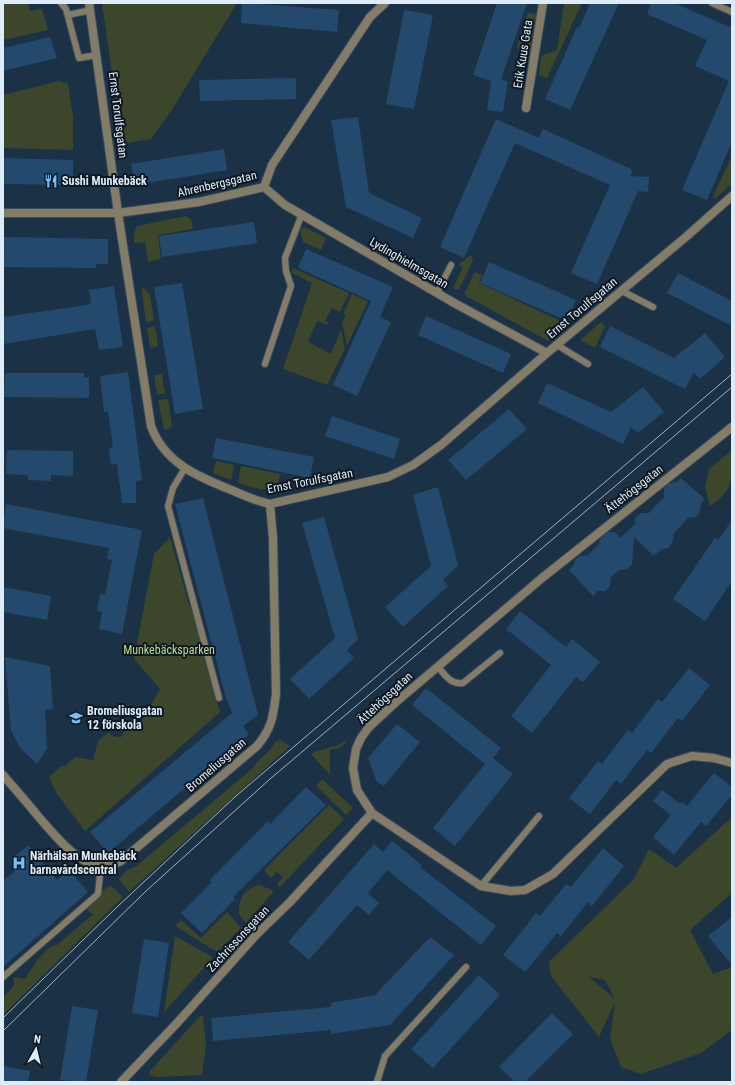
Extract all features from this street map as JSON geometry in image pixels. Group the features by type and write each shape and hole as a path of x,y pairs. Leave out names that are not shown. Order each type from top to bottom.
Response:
{"street":[{"name":"Ahrenbergsgatan","path":"3,212 118,213 199,202 264,187 272,165 370,17 385,3"},
{"name":"Erik Kuus Gata","path":"526,108 543,3"},
{"name":"Ernst Torulfsgatan","path":"90,6 98,55 118,213 151,426 156,439 164,450 185,468 207,480 258,501 270,504 388,477 413,465 441,445 547,352 622,291 732,196"},
{"name":"Lydinghielmsgatan","path":"264,187 285,205 437,292 547,352"},
{"name":"Ättehögsgatan","path":"732,426 542,578 369,727 358,743 354,758 357,790 372,813 481,886 511,891 525,890 552,874 667,764 692,756 714,758 732,763"},
{"name":"Bromeliusgatan","path":"102,865 112,865 121,860 257,746 270,730 273,716 276,670 273,538 270,504"},
{"path":"4,779 66,848 92,864 102,865"},
{"name":"Zachrissonsgatan","path":"121,1082 178,1022 256,935 300,891 372,813"}],"lane":[{"path":"61,3 66,9 68,15 79,58 98,55"},
{"path":"712,3 732,12"},
{"path":"68,15 90,6"},
{"path":"265,364 290,286 286,271 285,258 302,214"},
{"path":"437,292 451,265"},
{"path":"622,291 652,307"},
{"path":"557,345 588,364"},
{"path":"185,468 173,488 168,506 219,698"},
{"path":"438,667 451,681 457,684 463,683 500,652"},
{"path":"481,886 538,816"},
{"path":"3,977 98,894 102,865"},
{"path":"377,1082 385,1056 466,968"}],"green space":[{"path":"3,3 28,3 30,11 42,9 48,30 3,40"},
{"path":"102,3 237,3 173,108 151,139 122,144"},
{"path":"564,3 582,3 547,78 539,75 541,58 543,55 557,50"},
{"path":"528,13 536,14 529,61 517,47"},
{"path":"59,81 68,84 73,117 73,150 3,148 3,95"},
{"path":"732,155 732,184 715,199 713,197"},
{"path":"186,216 191,219 193,229 158,235 161,259 148,262 145,242 134,243 134,233 137,226"},
{"path":"304,227 326,238 321,250 303,242 300,230"},
{"path":"471,255 473,260 459,290 453,288 463,267 458,265"},
{"path":"293,268 349,293 340,312 332,308 325,321 328,323 327,325 317,321 308,342 331,354 341,329 345,349 327,385 283,369 312,283 292,273"},
{"path":"475,272 482,275 479,283 567,324 548,341 466,296 464,294"},
{"path":"141,286 150,294 154,321 146,322"},
{"path":"352,294 368,301 347,346 342,323 346,315 343,314"},
{"path":"601,322 605,326 595,348 580,340"},
{"path":"155,326 158,346 150,348 147,328"},
{"path":"162,374 165,394 157,394 154,375"},
{"path":"168,399 172,426 167,430 164,429 158,400"},
{"path":"732,450 732,476 728,489 710,506 705,487 709,469"},
{"path":"216,461 234,465 231,480 213,473"},
{"path":"241,466 280,474 277,490 259,489 238,483"},
{"name":"Munkebäcksparken","path":"170,537 189,605 192,606 220,712 85,831 57,794 49,777 62,765 64,767 75,757 93,760 98,741 109,732 112,736 121,737 129,722 142,721 160,689 134,659 154,554"},
{"path":"280,740 290,746 129,892 119,879 126,871 135,867 253,768 270,750 275,742"},
{"path":"345,741 347,742 339,748 330,750 330,775 311,754 341,744"},
{"path":"322,779 353,808 346,815 316,786"},
{"path":"329,805 344,819 280,887 277,884 283,877 277,872 271,878 265,872 265,869"},
{"path":"732,817 732,893 690,930 713,974 732,967 732,1030 701,1053 641,1074 621,1067 610,1039 615,1002 599,1037 551,976 549,962 634,879 649,849 676,868","holes":["589,977 605,980 615,999"]},
{"path":"260,885 274,891 246,923 239,914 239,903 247,891"},
{"path":"110,886 123,897 3,1015 3,997 14,986 14,977 25,979 43,953 52,946 57,945 93,914 85,908"},
{"path":"227,912 241,928 217,952 175,926 181,920 201,938"},
{"path":"175,936 211,956 212,959 164,1012"},
{"path":"200,1016 203,1016 206,1045 202,1075 157,1077 149,1075 150,1071"}],"building":[{"path":"242,3 339,10 337,32 241,23"},
{"path":"497,3 527,3 501,79 508,82 503,112 487,110 491,81 473,75"},
{"path":"590,3 619,3 570,110 545,99 577,27 579,28"},
{"path":"651,3 674,3 732,28 732,142 707,200 682,190 729,81 695,66 707,40 647,14"},
{"path":"404,10 433,15 414,109 386,104"},
{"path":"50,37 57,58 3,71 3,48"},
{"path":"296,78 296,99 200,101 199,80"},
{"path":"358,117 369,193 422,218 413,238 346,207 331,120"},
{"path":"496,119 539,138 543,129 633,170 630,176 649,177 648,192 638,191 597,284 571,273 610,185 515,143 464,258 440,247"},
{"path":"224,149 227,170 135,185 131,164"},
{"path":"3,158 73,160 73,185 3,184"},
{"path":"254,222 257,243 162,257 159,236"},
{"path":"3,237 108,239 108,264 96,264 96,268 4,267"},
{"path":"306,249 393,287 380,317 391,322 357,396 333,385 371,301 298,268"},
{"path":"489,262 576,300 567,321 480,283"},
{"path":"678,273 732,301 732,326 667,293"},
{"path":"182,283 203,409 175,414 154,287"},
{"path":"114,286 123,347 99,350 95,329 3,344 3,317 87,305 91,303 89,290"},
{"path":"426,316 511,354 503,373 418,335"},
{"path":"610,326 674,358 705,333 725,357 700,379 694,372 685,389 600,347"},
{"path":"128,372 142,480 136,481 136,503 122,503 117,464 111,465 109,448 113,447 108,411 104,412 100,376"},
{"path":"5,373 84,373 84,378 89,377 89,398 4,397"},
{"path":"547,383 611,412 643,387 664,412 638,433 631,427 623,444 538,403"},
{"path":"509,409 527,429 466,480 448,460"},
{"path":"332,416 400,439 394,459 325,436"},
{"path":"216,438 314,457 310,478 212,458"},
{"path":"7,450 73,451 73,476 51,475 51,481 28,480 28,475 6,474"},
{"path":"681,478 705,499 701,504 700,512 696,517 688,518 674,533 672,543 668,548 660,550 654,556 634,537 632,564 627,569 619,570 611,577 610,586 605,591 598,591 593,596 569,570 573,566 575,560 580,556 588,555 599,544 600,539 608,532 615,532 620,538 635,524 635,518 641,513 649,513 664,497 664,488 670,483 677,482"},
{"path":"438,487 458,565 443,580 448,586 403,627 385,607 431,566 413,495"},
{"path":"203,498 258,715 243,726 249,734 108,853 90,832 232,713 226,698 175,504"},
{"path":"6,504 142,530 122,634 99,629 102,612 97,611 100,594 105,595 112,560 107,559 109,548 3,528"},
{"path":"324,517 358,639 347,650 354,658 309,699 290,679 335,638 302,523"},
{"path":"732,520 732,581 705,621 673,599 715,538 718,540"},
{"path":"3,587 51,596 47,620 3,612"},
{"path":"520,611 566,647 572,639 600,662 583,682 576,677 532,733 511,716 551,665 506,629"},
{"path":"5,657 50,666 53,709 45,710 47,749 37,764 21,749 11,731"},
{"path":"689,668 710,685 682,721 678,718 651,753 647,750 621,784 616,780 590,814 569,798 598,761 602,764 628,730 632,733 658,699 662,702"},
{"path":"426,688 501,748 493,758 513,774 455,846 433,828 485,764 412,705"},
{"path":"397,724 420,742 384,786 377,782 368,758"},
{"path":"714,773 732,787 732,795 706,826 701,822 674,855 653,837 671,815 653,801 662,790 680,804 682,802 687,806"},
{"path":"306,787 326,805 233,897 235,899 202,933 181,913 212,882 210,880 268,821 270,824"},
{"path":"392,841 422,865 420,867 496,926 481,945 387,870 368,893 379,903 369,915 357,905 309,960 288,942 374,844 383,852"},
{"path":"28,845 57,880 69,870 88,892 3,967 3,881 14,872 16,855"},
{"path":"603,848 624,866 592,906 588,902 561,936 557,933 525,972 503,955 536,913 540,916 566,884 571,887"},
{"path":"732,917 732,965 708,936"},
{"path":"430,937 454,955 390,1025 331,1034 331,1030 213,1041 211,1018 331,1007 331,1003 375,995"},
{"path":"144,939 169,943 158,1017 132,1013"},
{"path":"479,975 500,995 433,1068 411,1049"},
{"path":"72,1006 98,1010 86,1082 60,1080"},
{"path":"552,1013 573,1034 525,1082 515,1082 499,1067"},
{"path":"3,1066 30,1071 28,1082 3,1082"}],"tram line":[{"path":"3,1018 117,907 236,796 732,374"},
{"path":"3,1031 145,892 270,779 732,387"}],"place":[{"name":"Sushi Munkebäck","path":"51,181"},
{"name":"Bromeliusgatan 12 förskola","path":"76,718"},
{"name":"Närhälsan Munkebäck barnavårdscentral","path":"19,863"}]}
